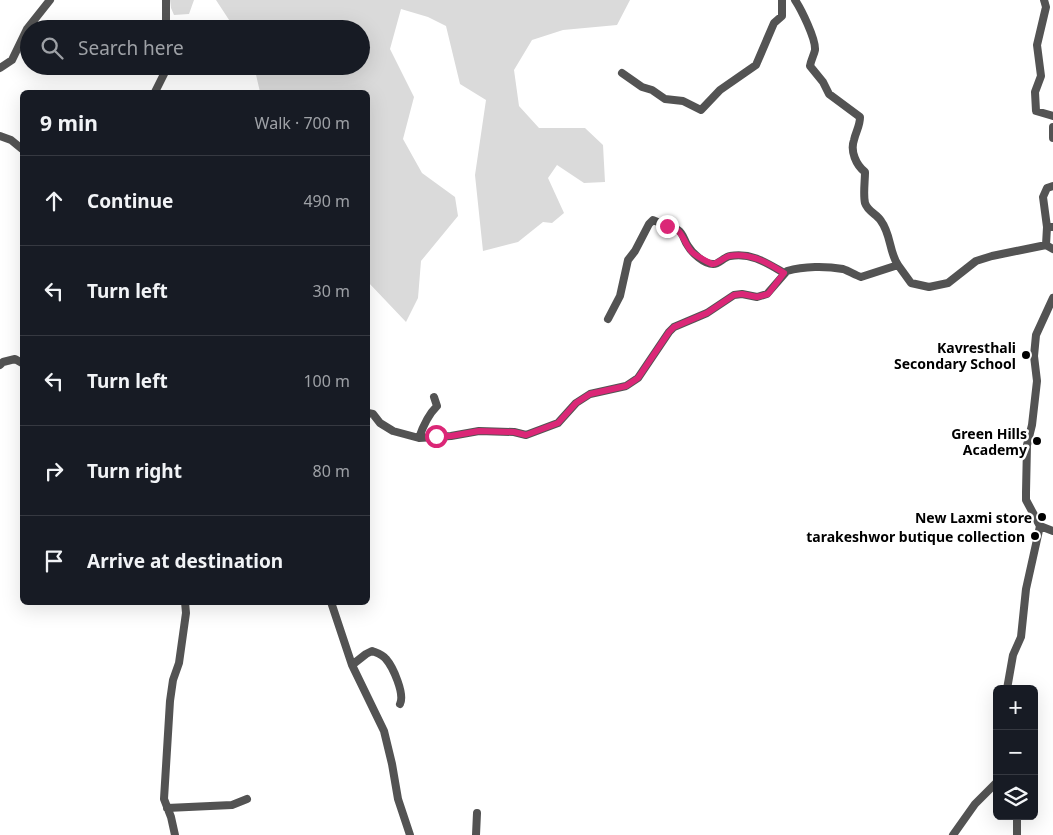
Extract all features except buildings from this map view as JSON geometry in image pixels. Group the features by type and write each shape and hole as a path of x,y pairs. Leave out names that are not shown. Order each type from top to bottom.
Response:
{"street":[{"path":"34,20 50,0"},
{"path":"166,0 166,20"},
{"path":"622,72 642,87 652,90 665,99 683,101 701,110 720,90 756,65 774,23 782,16 782,0"},
{"path":"795,0 803,12 804,20 812,33 815,48 810,66 823,82 828,94 860,117 860,126 853,141 854,159 865,172 865,202 868,209 882,221 890,240 892,254 911,283 930,287 948,283 976,261 992,256 1049,247 1050,227 1043,197 1047,188 1053,186"},
{"path":"1044,0 1046,7 1037,45 1040,76 1035,92 1036,111 1053,116"},
{"path":"0,68 12,60 20,43"},
{"path":"156,90 164,75"},
{"path":"1053,127 1053,138"},
{"path":"0,136 11,140 20,147"},
{"path":"608,319 620,296 628,260 653,220 677,229 682,233 693,253 712,264 728,256 746,256 762,261 784,273"},
{"path":"370,413 373,414 380,423 393,431 419,438 451,436 479,431 514,432 526,435 558,423 576,403 590,394 626,386 638,378 674,327 707,313 734,295 742,294 757,297 768,294 784,273 793,269 835,268 864,276 898,265"},
{"path":"1053,298 1036,335 1034,356 1037,381 1032,425 1027,445 1026,500 1040,526 1053,531"},
{"path":"0,365 3,362 15,359 20,362"},
{"path":"419,438 423,424 437,406 434,397"},
{"path":"1008,685 1013,656 1021,637 1026,589 1040,526"},
{"path":"175,835 164,799 169,708 173,680 179,663 186,613 185,605"},
{"path":"332,605 352,665 384,731 398,799 410,835"},
{"path":"352,665 372,651 385,657 393,671 402,697 400,704"},
{"path":"953,835 975,804 993,786"},
{"path":"167,808 232,805 247,799"},
{"path":"476,835 477,813"},
{"path":"1017,820 1017,835"}],"shaded area":[{"path":"170,0 194,0 189,14 174,15"},
{"path":"216,0 630,0 617,25 563,30 532,40 514,70 519,106 539,128 585,128 603,145 605,182 584,183 557,165 548,178 564,213 552,223 543,222 518,242 483,251 475,175 486,100 460,84 446,26 428,17 401,9 390,49 414,97 403,139 422,173 455,197 458,216 421,261 418,298 406,322 370,284 370,90 260,90 256,75 370,75 370,20 229,20"}],"place":[{"name":"Kavresthali Secondary School","path":"1026,355"},
{"name":"Green Hills Academy","path":"1037,441"},
{"name":"New Laxmi store","path":"1042,517"},
{"name":"tarakeshwor butique collection","path":"1035,536"}],"route":[{"path":"436,436 451,436 479,431 514,432 526,435 558,423 576,403 590,394 626,386 638,378 670,330 674,327 707,313 734,295 742,294 757,297 768,294 784,273 762,261 746,256 728,256 712,264 693,253 682,233 677,229 667,226"}]}
